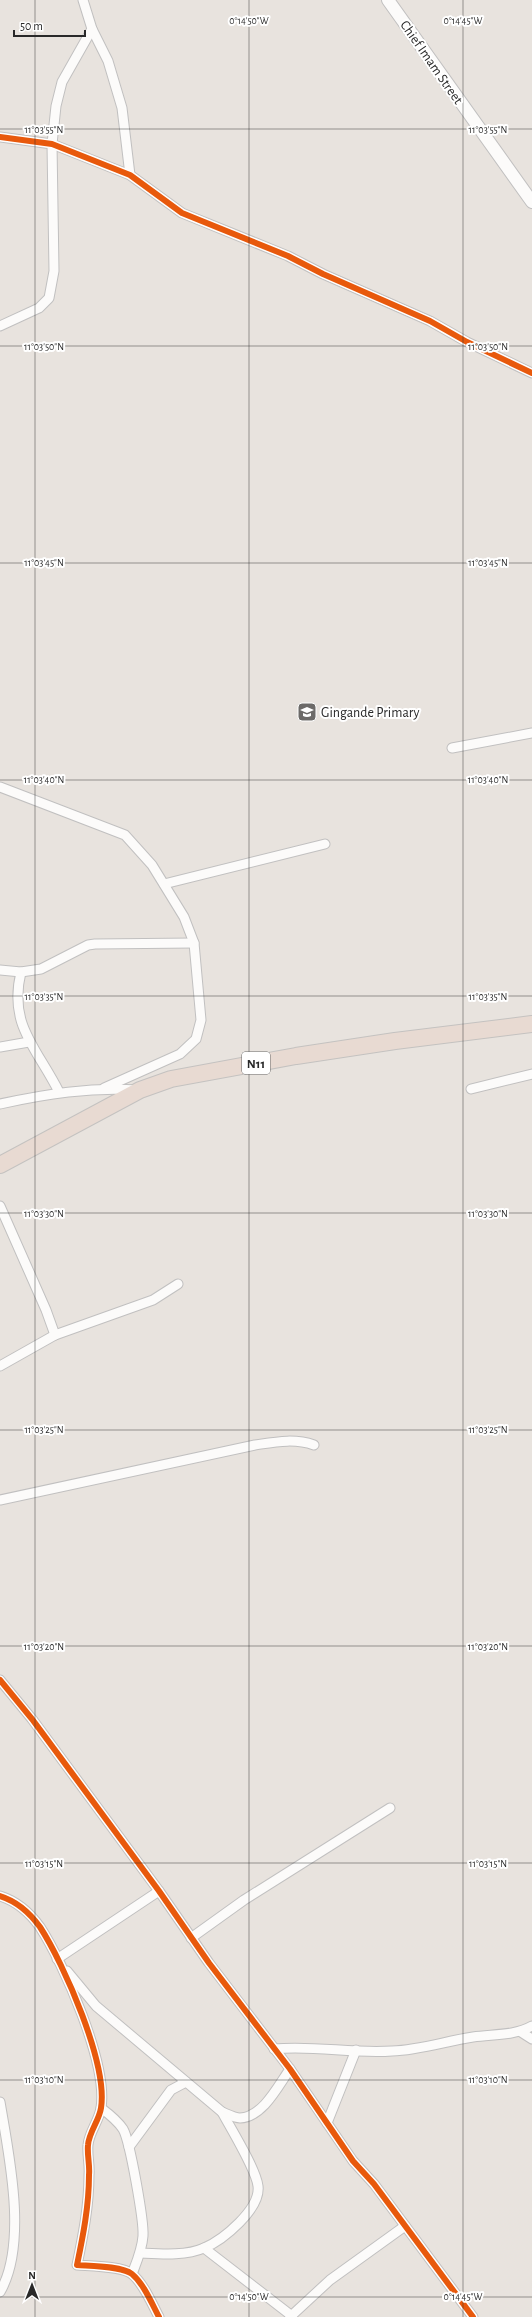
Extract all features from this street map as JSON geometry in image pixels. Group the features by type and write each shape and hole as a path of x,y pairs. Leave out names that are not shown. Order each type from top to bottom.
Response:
{"highway":[{"name":"N11","path":"0,1165 140,1090 171,1079 296,1056 395,1040 532,1024"}],"street":[{"path":"83,0 92,29 108,61 122,108 130,175"},
{"name":"Chief Imam Street","path":"388,0 532,202"},
{"path":"0,326 39,308 49,298 54,271 52,144 56,106 62,82 92,29"},
{"path":"0,137 52,144 130,175 182,213 288,256 323,274 430,322 532,373"},
{"path":"452,748 532,733"},
{"path":"0,787 125,836 152,865 184,917 194,943 201,1020 196,1039 180,1054 104,1088"},
{"path":"164,884 325,844"},
{"path":"0,970 21,972 41,969 95,944 194,943"},
{"path":"21,972 17,1002 19,1017 29,1042 59,1092"},
{"path":"0,1047 29,1042"},
{"path":"471,1089 532,1074"},
{"path":"1,1101 59,1092 104,1088 140,1090"},
{"path":"0,1206 46,1310 55,1335"},
{"path":"0,1366 55,1335 153,1300 178,1284"},
{"path":"0,1500 255,1445 288,1441 303,1441 314,1445"},
{"path":"0,1680 32,1719 159,1891 191,1938 290,2069 353,2161 374,2184 473,2317"},
{"path":"191,1938 244,1900 390,1808"},
{"path":"60,1962 159,1891"},
{"path":"0,1896 20,1906 39,1926 60,1962 96,2006 222,2112 239,2118 252,2115 263,2106 290,2069"},
{"path":"60,1962 95,2053 99,2073 101,2108 88,2144 90,2176 86,2222 77,2265 116,2269 132,2274 150,2298 159,2317"},
{"path":"274,2049 292,2047 392,2051 446,2043 476,2036 521,2032 532,2026"},
{"path":"521,2032 532,2039"},
{"path":"327,2124 356,2050"},
{"path":"129,2147 171,2090 186,2082"},
{"path":"0,2102 9,2155 15,2244 11,2268 0,2292"},
{"path":"101,2108 113,2117 123,2130 129,2147 142,2219 143,2235 141,2253 132,2274"},
{"path":"141,2253 163,2254 204,2248 234,2228 248,2214 258,2191 258,2184 243,2151 222,2112"},
{"path":"204,2248 291,2316 330,2280 405,2226"}],"cycle path":[{"path":"0,137 52,144 130,175 182,213 288,256 323,274 430,321 467,342 532,373"},
{"path":"0,1680 32,1719 159,1891 209,1963 290,2069 353,2161 374,2184 473,2317"},
{"path":"0,1896 12,1901 27,1912 40,1927 50,1944 72,1989 91,2041 98,2066 101,2089 101,2108 88,2145 89,2171 87,2209 77,2265 121,2269 132,2274 151,2300 159,2317"}],"place":[{"name":"Gingande Primary","path":"307,712"}]}
